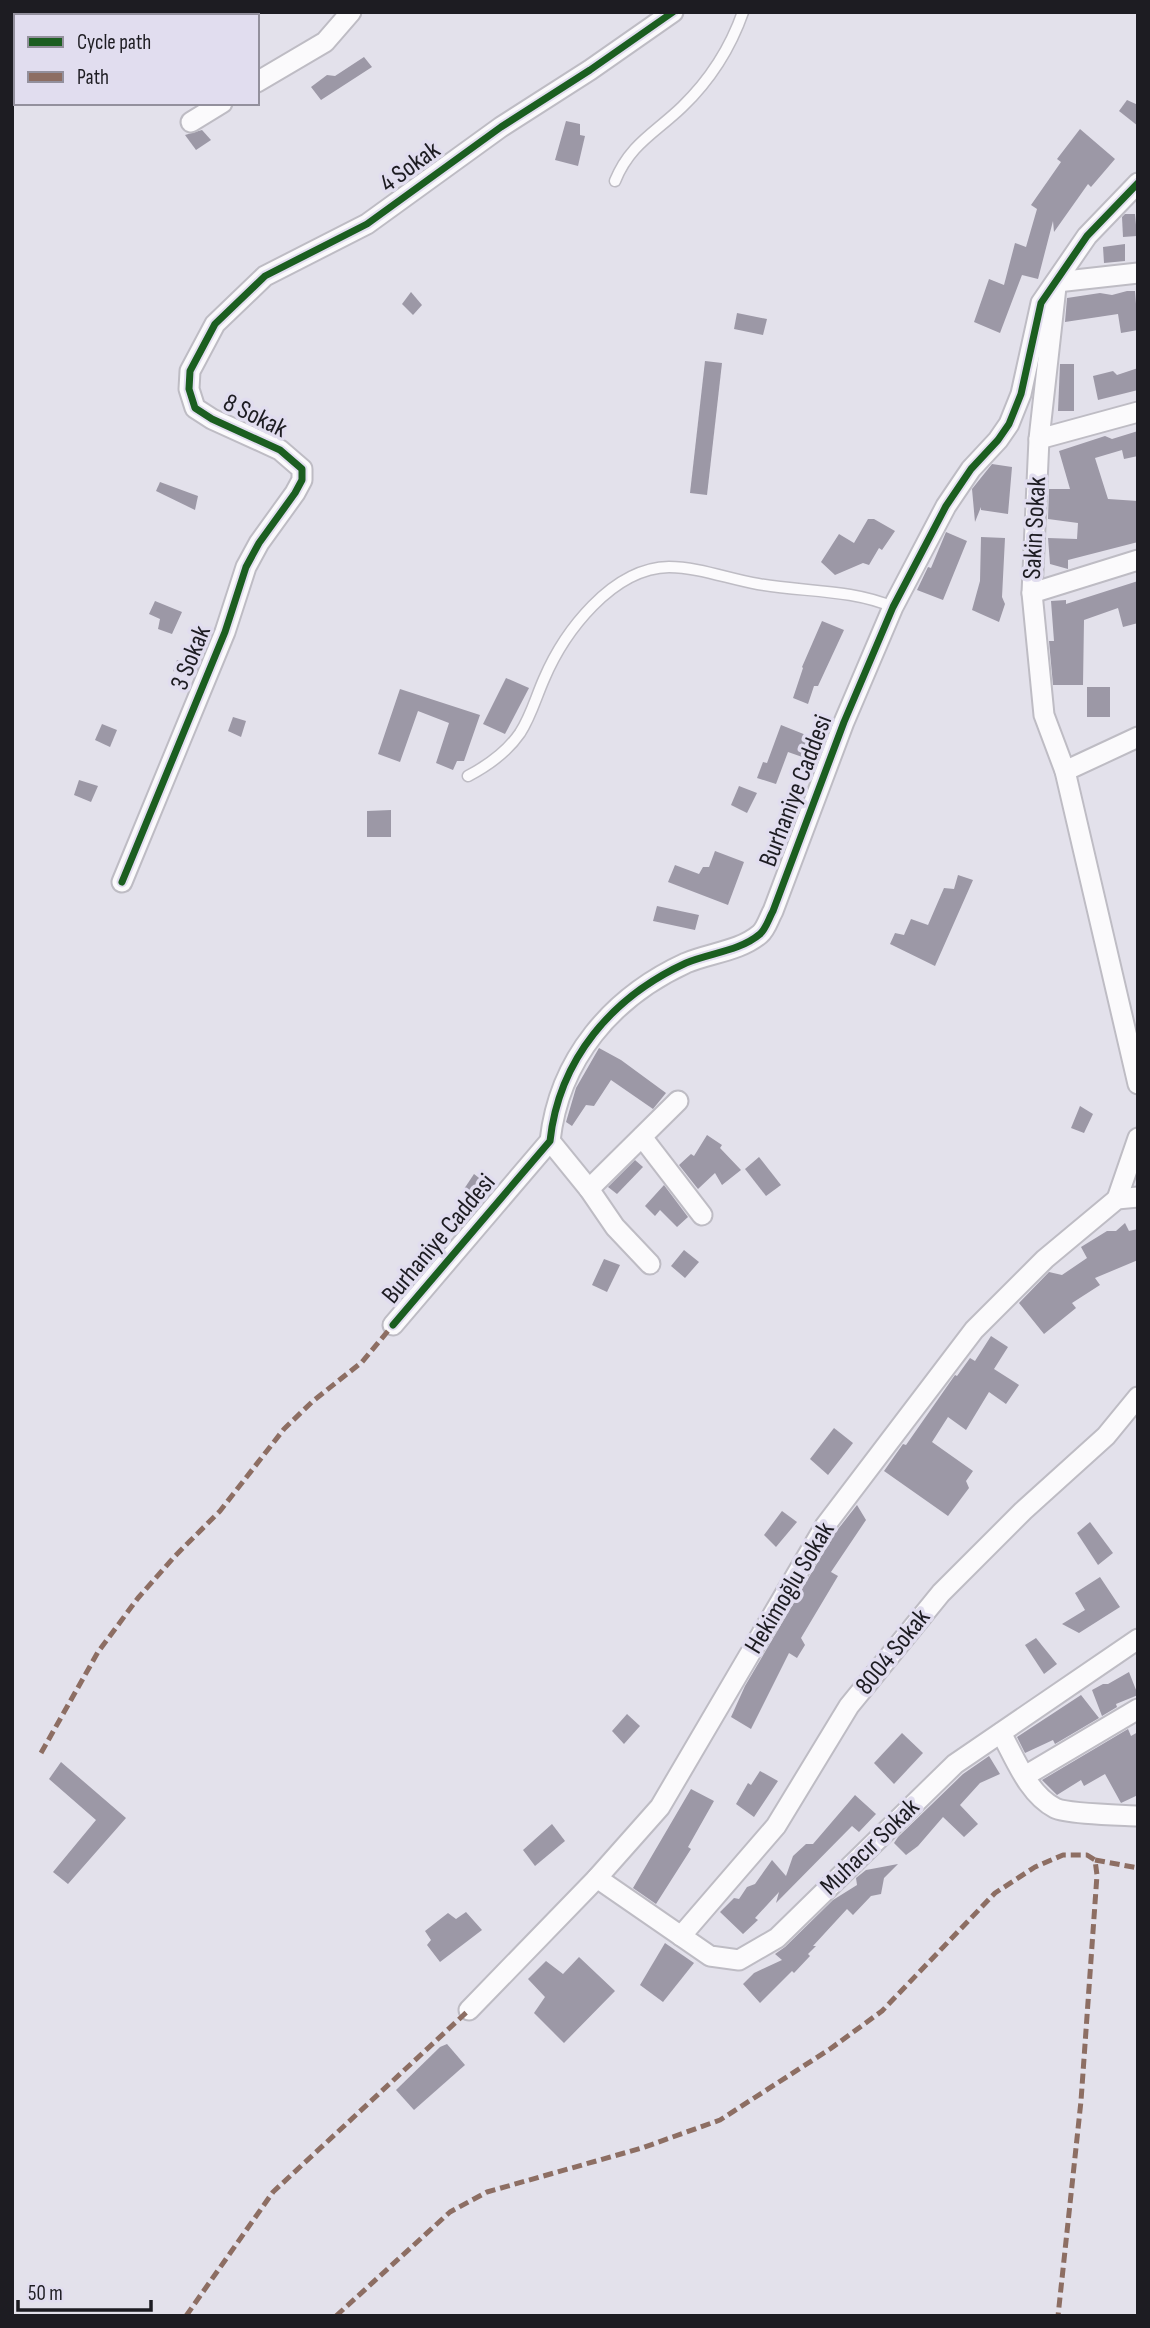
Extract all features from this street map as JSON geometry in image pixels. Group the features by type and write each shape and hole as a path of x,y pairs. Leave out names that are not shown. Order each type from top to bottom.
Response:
{"street":[{"path":"259,81 325,42 351,12"},
{"name":"4 Sokak","path":"190,371 215,324 265,276 367,224 501,127 673,12"},
{"path":"191,122 219,105"},
{"name":"Burhaniye Caddesi","path":"393,1325 550,1141 553,1115 571,1066 595,1029 639,989 687,963 737,947 762,933 893,607 946,506 971,469 1009,424 1021,394 1041,303 1087,236 1138,183"},
{"path":"1056,282 1138,273"},
{"name":"Sakin Sokak","path":"1056,282 1039,439 1032,593 1044,715 1065,771 1138,1084"},
{"name":"8 Sokak","path":"190,371 189,389 195,408 293,459"},
{"path":"1039,439 1138,412"},
{"name":"3 Sokak","path":"121,882 225,632 246,567 302,480 302,468 293,459"},
{"path":"1032,593 1138,561"},
{"path":"1065,771 1138,737"},
{"path":"589,1189 678,1101"},
{"path":"642,1137 702,1215"},
{"path":"1138,1139 1116,1199 1138,1197"},
{"path":"550,1141 589,1189 615,1227 650,1264"},
{"name":"Hekimoğlu Sokak","path":"469,2010 597,1878 660,1807 825,1525 974,1331 1045,1259 1116,1199"},
{"name":"8004 Sokak","path":"681,1936 776,1826 849,1706 940,1593 1023,1511 1106,1436 1138,1398"},
{"name":"Muhacır Sokak","path":"597,1878 710,1956 739,1960 777,1938 955,1764 1138,1639"},
{"path":"1025,1776 1138,1709"},
{"path":"1001,1733 1041,1798 1058,1809 1138,1816"}],"lane":[{"path":"615,181 620,167 635,146 682,107 709,77 730,45 743,12"},
{"path":"468,776 498,758 520,732 555,656 589,608 625,580 657,569 678,568 769,586 872,598 893,607"}],"green space":[{"path":"64,12 237,12 233,14"}],"building":[{"path":"364,57 372,67 321,100 311,87 327,75 335,76"},
{"path":"1127,100 1138,105 1138,126 1119,111"},
{"path":"566,121 580,124 580,135 585,136 578,166 555,160"},
{"path":"1080,129 1115,159 1091,187 1088,184 1054,232 1053,221 1038,279 1022,275 1000,333 974,322 989,279 1004,285 1015,243 1026,247 1037,209 1031,205 1061,162 1057,159"},
{"path":"202,130 211,140 196,150 185,135"},
{"path":"1125,214 1135,214 1137,236 1123,237 1122,217"},
{"path":"1125,244 1125,261 1104,263 1103,247"},
{"path":"1135,291 1138,330 1121,333 1118,314 1065,322 1067,298 1100,293 1112,295"},
{"path":"411,292 422,305 413,315 402,304"},
{"path":"737,313 767,319 763,335 734,329"},
{"path":"705,361 722,363 707,495 690,493"},
{"path":"1060,364 1074,364 1074,411 1058,411"},
{"path":"1138,368 1138,390 1098,400 1093,376 1113,371 1117,375"},
{"path":"1138,431 1138,456 1124,459 1122,450 1095,458 1108,499 1138,501 1138,542 1068,560 1068,569 1050,564 1048,538 1077,539 1078,523 1048,519 1049,489 1070,489 1059,451 1105,436 1112,439"},
{"path":"992,464 1012,467 1008,514 981,510 981,507 975,522 972,489"},
{"path":"160,482 198,496 195,510 156,491"},
{"path":"868,519 874,519 895,531 882,550 879,548 869,565 863,563 835,575 821,562 839,534 854,543"},
{"path":"946,532 967,541 943,600 917,590 928,567 931,568"},
{"path":"981,537 1005,538 1002,597 1005,604 999,622 972,610 980,581"},
{"path":"1138,581 1138,623 1123,627 1118,608 1084,620 1083,685 1053,685 1049,641 1054,641 1051,601 1066,600 1066,604"},
{"path":"155,601 182,612 172,634 158,629 160,619 149,614"},
{"path":"822,621 844,630 818,686 814,686 808,704 793,698 802,667"},
{"path":"177,660 195,661 199,664 193,678 173,671"},
{"path":"506,678 529,688 505,734 483,724"},
{"path":"1087,687 1110,687 1110,717 1087,717"},
{"path":"400,689 480,715 464,761 457,761 453,770 436,763 449,723 418,711 400,762 378,754"},
{"path":"233,717 246,721 241,737 228,731"},
{"path":"102,724 117,730 110,747 95,740"},
{"path":"781,725 816,739 808,759 788,752 776,784 757,778 763,762 767,763"},
{"path":"79,780 98,786 91,802 74,795"},
{"path":"739,786 757,793 747,813 731,805"},
{"path":"391,810 391,837 367,837 367,811"},
{"path":"715,851 744,862 728,905 668,882 675,865 699,874 703,867 709,867"},
{"path":"958,875 973,880 935,966 890,944 895,933 904,935 911,919 928,925 944,888 954,889"},
{"path":"657,906 699,915 695,930 653,921"},
{"path":"599,1048 621,1060 666,1093 653,1109 611,1080 594,1106 586,1105 572,1126 566,1122 576,1088"},
{"path":"1080,1106 1093,1114 1084,1133 1071,1128"},
{"path":"707,1135 722,1145 720,1148 741,1170 722,1185 715,1173 698,1189 679,1165 691,1154 694,1156"},
{"path":"759,1157 781,1185 766,1196 745,1169"},
{"path":"635,1160 643,1167 617,1194 608,1187"},
{"path":"474,1174 492,1188 480,1204 462,1192"},
{"path":"664,1185 688,1217 677,1227 660,1210 655,1216 645,1206"},
{"path":"1125,1223 1129,1231 1138,1229 1138,1260 1095,1278 1100,1285 1072,1303 1076,1308 1044,1334 1019,1303 1049,1272 1062,1275 1087,1258 1081,1247 1107,1231 1116,1231"},
{"path":"684,1250 699,1262 685,1278 671,1266"},
{"path":"604,1259 620,1265 607,1292 592,1285"},
{"path":"991,1336 1008,1347 994,1369 1019,1385 1006,1404 989,1392 966,1430 948,1417 932,1442 973,1471 966,1481 969,1488 948,1516 884,1471 903,1444 906,1445 955,1375 957,1376 970,1358 975,1361"},
{"path":"834,1428 853,1443 828,1475 810,1459"},
{"path":"857,1505 866,1520 831,1572 838,1576 801,1638 805,1645 797,1658 789,1653 751,1729 731,1717 745,1686 835,1533"},
{"path":"782,1511 797,1522 776,1547 764,1535"},
{"path":"1090,1522 1113,1553 1098,1565 1077,1533"},
{"path":"1100,1577 1120,1607 1079,1633 1062,1624 1085,1610 1075,1593"},
{"path":"1036,1638 1057,1664 1044,1674 1025,1645"},
{"path":"1129,1672 1138,1695 1116,1704 1117,1707 1102,1716 1092,1690"},
{"path":"1081,1695 1099,1718 1055,1744 1053,1740 1025,1753 1017,1737"},
{"path":"627,1714 640,1726 624,1744 612,1731"},
{"path":"1128,1729 1131,1736 1138,1732 1138,1795 1121,1803 1105,1774 1084,1786 1081,1780 1057,1795 1042,1780"},
{"path":"902,1733 923,1753 894,1784 874,1763"},
{"path":"989,1756 1000,1774 980,1783 960,1805 978,1824 964,1837 943,1817 918,1846 906,1855 894,1843 898,1837 963,1774"},
{"path":"61,1762 126,1818 68,1884 53,1872 96,1820 49,1779"},
{"path":"760,1771 778,1781 754,1817 736,1804 748,1783 751,1785"},
{"path":"691,1789 714,1801 688,1847 691,1849 656,1904 633,1888"},
{"path":"855,1795 876,1814 859,1832 852,1826 776,1903 779,1892 755,1918 758,1920 743,1934 720,1912 734,1898 739,1899 747,1887 755,1884 772,1860 786,1876 793,1856 806,1844 813,1844"},
{"path":"552,1824 565,1841 535,1866 523,1850"},
{"path":"898,1864 884,1878 881,1894 871,1896 853,1915 847,1909 813,1946 816,1946 808,1954 810,1956 760,2003 743,1984 754,1973 782,1960 775,1954 833,1900 857,1885 856,1878 866,1870"},
{"path":"466,1912 482,1930 440,1962 427,1945 431,1940 425,1931 448,1913 456,1919"},
{"path":"665,1943 694,1963 663,2002 640,1985"},
{"path":"579,1957 615,1991 564,2043 534,2013 545,1997 528,1979 546,1961 563,1974"},
{"path":"447,2044 465,2065 414,2110 396,2090 440,2047"}],"marked path":[{"path":"41,1753 98,1652 138,1598 220,1511 284,1429 313,1401 362,1362 393,1325"},
{"path":"336,2316 450,2212 487,2192 642,2148 720,2120 830,2049 882,2011 995,1893 1035,1867 1063,1855 1087,1855 1095,1860 1097,1875 1081,2101 1058,2316"},
{"path":"1095,1860 1138,1868"},
{"path":"186,2316 273,2192 469,2010"}],"cycle path":[{"path":"122,882 225,632 246,567 302,480 302,469 280,450 212,419 195,408 189,389 190,371 215,324 265,276 367,224 501,127 673,12"},
{"path":"393,1325 550,1141 555,1111 577,1058 613,1013 659,977 686,963 752,940 764,929 844,722 893,607 946,506 971,469 1009,424 1021,394 1041,303 1087,236 1138,183"}]}
